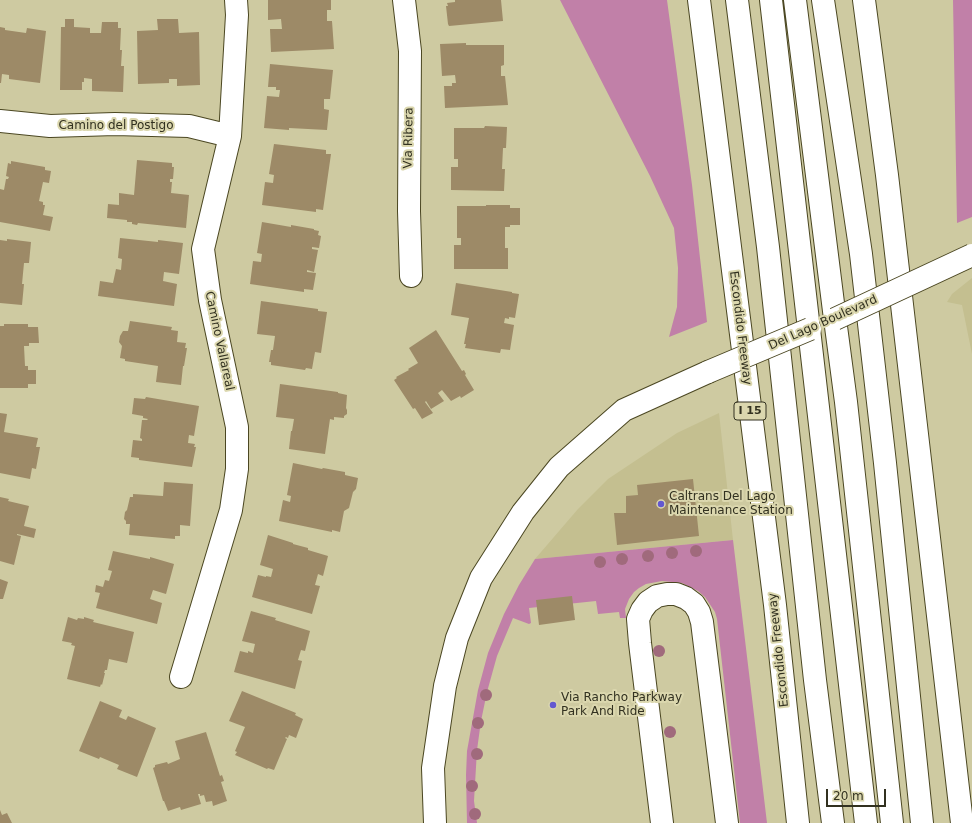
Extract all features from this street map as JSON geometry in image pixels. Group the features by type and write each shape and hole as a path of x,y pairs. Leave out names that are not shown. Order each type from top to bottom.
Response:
{"main road":[{"name":"Camino Vallareal","path":"181,677 231,510 237,469 237,427 210,300 203,249 230,136 237,15 236,0"},
{"name":"Via Ribera","path":"404,0 410,51 409,212 411,276"},
{"name":"Escondido Freeway","path":"699,0 775,605 798,823"},
{"path":"737,0 768,246 815,680 834,823"},
{"path":"772,0 799,247 810,329 866,823"},
{"path":"795,0 846,402 892,823"},
{"path":"823,0 863,277 885,463 922,823"},
{"path":"864,0 889,191 962,823"},
{"name":"Camino del Postigo","path":"0,121 50,126 115,124 189,126 230,136"},
{"name":"Del Lago Boulevard","path":"434,823 433,768 445,686 457,638 481,578 523,512 559,467 624,410 708,372 835,319 972,255"},
{"path":"662,823 638,619 648,602 657,596 666,594 676,594 686,598 694,604 699,612 702,622 727,823"}],"shaded area":[{"path":"560,0 667,0 692,185 707,322 669,337 677,307 678,268 674,228 650,176"},
{"path":"953,0 972,0 972,217 957,223"},
{"path":"972,278 972,354 962,305 947,302 952,294"},
{"path":"719,413 733,540 535,559 578,509 608,479 677,433"},
{"path":"733,540 767,823 740,823 715,612 705,597 698,591 682,583 662,581 646,584 634,592 625,609 626,618 620,618 619,612 598,614 596,601 529,608 531,623 529,624 513,618 497,656 481,721 477,750 474,801 477,823 467,823 467,751 478,690 488,653 504,614 535,559"}],"building":[{"path":"268,0 331,0 331,10 327,10 327,21 332,21 334,49 271,52 270,29 282,29 281,19 268,20"},
{"path":"455,0 501,0 503,21 449,26 446,6 448,6 447,3 455,2"},
{"path":"65,19 74,19 74,27 90,28 90,33 101,33 102,22 118,22 118,28 121,28 121,66 124,66 123,92 92,91 92,79 84,78 84,82 82,82 82,90 60,90 61,27 65,27"},
{"path":"157,19 178,19 179,33 199,32 200,85 177,86 177,79 169,79 169,83 138,84 137,31 158,30"},
{"path":"0,27 5,28 5,30 26,33 27,28 46,31 40,83 9,79 9,75 2,74 0,83"},
{"path":"466,43 466,45 504,45 504,65 501,66 501,76 505,76 508,105 445,108 444,86 452,86 452,83 456,83 455,75 442,76 440,44"},
{"path":"270,64 333,70 330,99 324,99 324,109 329,110 327,130 289,128 289,130 264,128 267,96 279,97 280,90 276,90 276,87 268,87"},
{"path":"485,126 507,127 506,148 503,148 502,169 505,169 504,191 451,190 451,167 458,167 458,159 454,159 454,128 484,128"},
{"path":"274,144 326,150 326,154 331,154 323,210 316,209 316,212 262,205 265,182 273,183 274,175 269,174"},
{"path":"137,160 172,163 172,167 174,167 173,179 170,179 170,182 172,182 171,193 189,195 186,228 138,223 137,225 132,224 132,222 127,222 127,220 107,218 108,204 119,205 119,193 134,195"},
{"path":"11,161 45,167 45,170 51,171 49,183 43,182 39,201 43,202 43,205 45,205 43,215 53,217 50,231 0,222 0,189 4,190 6,179 9,177 6,176 8,163 11,164"},
{"path":"510,205 510,208 520,208 520,225 510,225 510,227 505,227 505,248 508,248 508,269 454,269 454,245 461,245 461,238 457,238 457,206"},
{"path":"262,222 291,227 291,225 319,231 318,235 321,236 319,248 312,247 312,249 318,250 314,272 307,270 307,272 316,273 313,290 304,289 304,292 250,284 253,261 261,262 262,254 257,253"},
{"path":"120,238 183,243 179,274 164,272 163,281 177,284 174,306 98,296 100,281 113,283 116,269 121,270 122,259 118,258"},
{"path":"7,239 31,242 29,263 24,263 22,305 0,303 0,240 7,241"},
{"path":"456,283 519,294 515,318 505,318 504,323 514,325 510,350 501,349 500,353 465,348 466,344 464,344 469,318 451,315"},
{"path":"261,301 318,309 318,311 327,312 321,353 315,352 312,369 306,368 305,370 271,365 271,362 269,362 275,336 257,334"},
{"path":"130,321 172,327 171,330 178,331 177,342 186,343 185,348 187,348 181,385 156,382 158,366 125,361 125,359 120,358 122,346 119,342 120,336 123,331 128,331"},
{"path":"4,324 28,324 28,327 38,327 39,343 29,343 29,346 24,346 25,366 28,366 28,370 36,370 36,384 28,384 28,388 0,388 0,326 4,326"},
{"path":"436,330 462,371 464,370 465,375 474,390 461,398 460,396 451,401 442,390 438,393 444,401 431,409 426,401 425,402 433,413 422,419 415,408 413,409 394,380 397,378 396,377 418,363 409,348"},
{"path":"280,384 338,392 347,395 347,414 344,418 334,417 334,420 330,419 325,454 289,449 294,419 276,417"},
{"path":"146,397 199,406 194,436 189,435 188,443 195,444 194,447 196,447 192,467 139,460 139,458 131,457 133,440 142,441 140,438 142,420 148,419 143,418 143,416 132,414 134,398 145,399"},
{"path":"0,413 7,414 4,432 38,438 36,447 40,447 36,469 32,468 30,479 0,473"},
{"path":"293,463 345,472 345,475 358,478 356,489 353,492 349,508 344,511 340,532 332,530 332,532 279,521 283,500 290,502 291,496 287,495"},
{"name":"Caltrans Del Lago Maintenance Station","path":"693,479 699,536 617,545 614,513 626,513 626,496 638,495 637,485"},
{"path":"164,482 193,484 190,526 180,525 180,536 175,536 175,539 129,535 130,524 126,524 124,519 130,497 133,497 133,494 163,496"},
{"path":"0,497 9,499 8,501 29,506 24,526 36,529 34,538 17,534 21,536 14,565 0,561"},
{"path":"268,535 328,556 323,576 318,574 315,585 320,586 312,614 252,597 258,575 271,577 273,569 260,565"},
{"path":"113,551 150,559 150,557 174,564 166,594 153,590 150,599 162,603 157,624 96,608 100,593 95,592 96,585 103,587 105,580 109,581 112,571 108,570"},
{"path":"0,579 8,582 3,599 0,599"},
{"path":"572,596 575,620 539,625 536,600"},
{"path":"251,611 276,618 275,620 310,631 305,651 301,650 298,660 302,661 295,689 234,672 240,651 248,653 248,651 253,653 255,644 242,641"},
{"path":"68,617 77,620 78,618 84,619 84,617 94,620 93,622 134,632 127,663 109,659 107,670 105,670 102,685 101,684 100,687 67,679 75,646 71,645 72,643 62,641"},
{"path":"242,691 296,713 295,715 303,719 296,738 289,735 288,738 285,738 287,739 274,770 267,769 235,755 237,752 235,751 245,727 229,721"},
{"path":"100,701 122,710 119,717 126,720 128,716 156,728 137,777 117,769 119,765 100,757 99,759 79,751"},
{"path":"206,732 220,776 222,775 224,781 221,782 227,801 213,806 212,801 206,802 204,795 200,796 200,794 198,794 201,804 181,810 180,807 168,811 163,801 153,768 155,765 167,762 168,764 180,759 175,741"},
{"path":"0,810 2,815 7,813 12,823 0,823"}],"place":[{"name":"Caltrans Del Lago Maintenance Station","path":"661,504"},
{"name":"Via Rancho Parkway Park And Ride","path":"553,705"}]}
